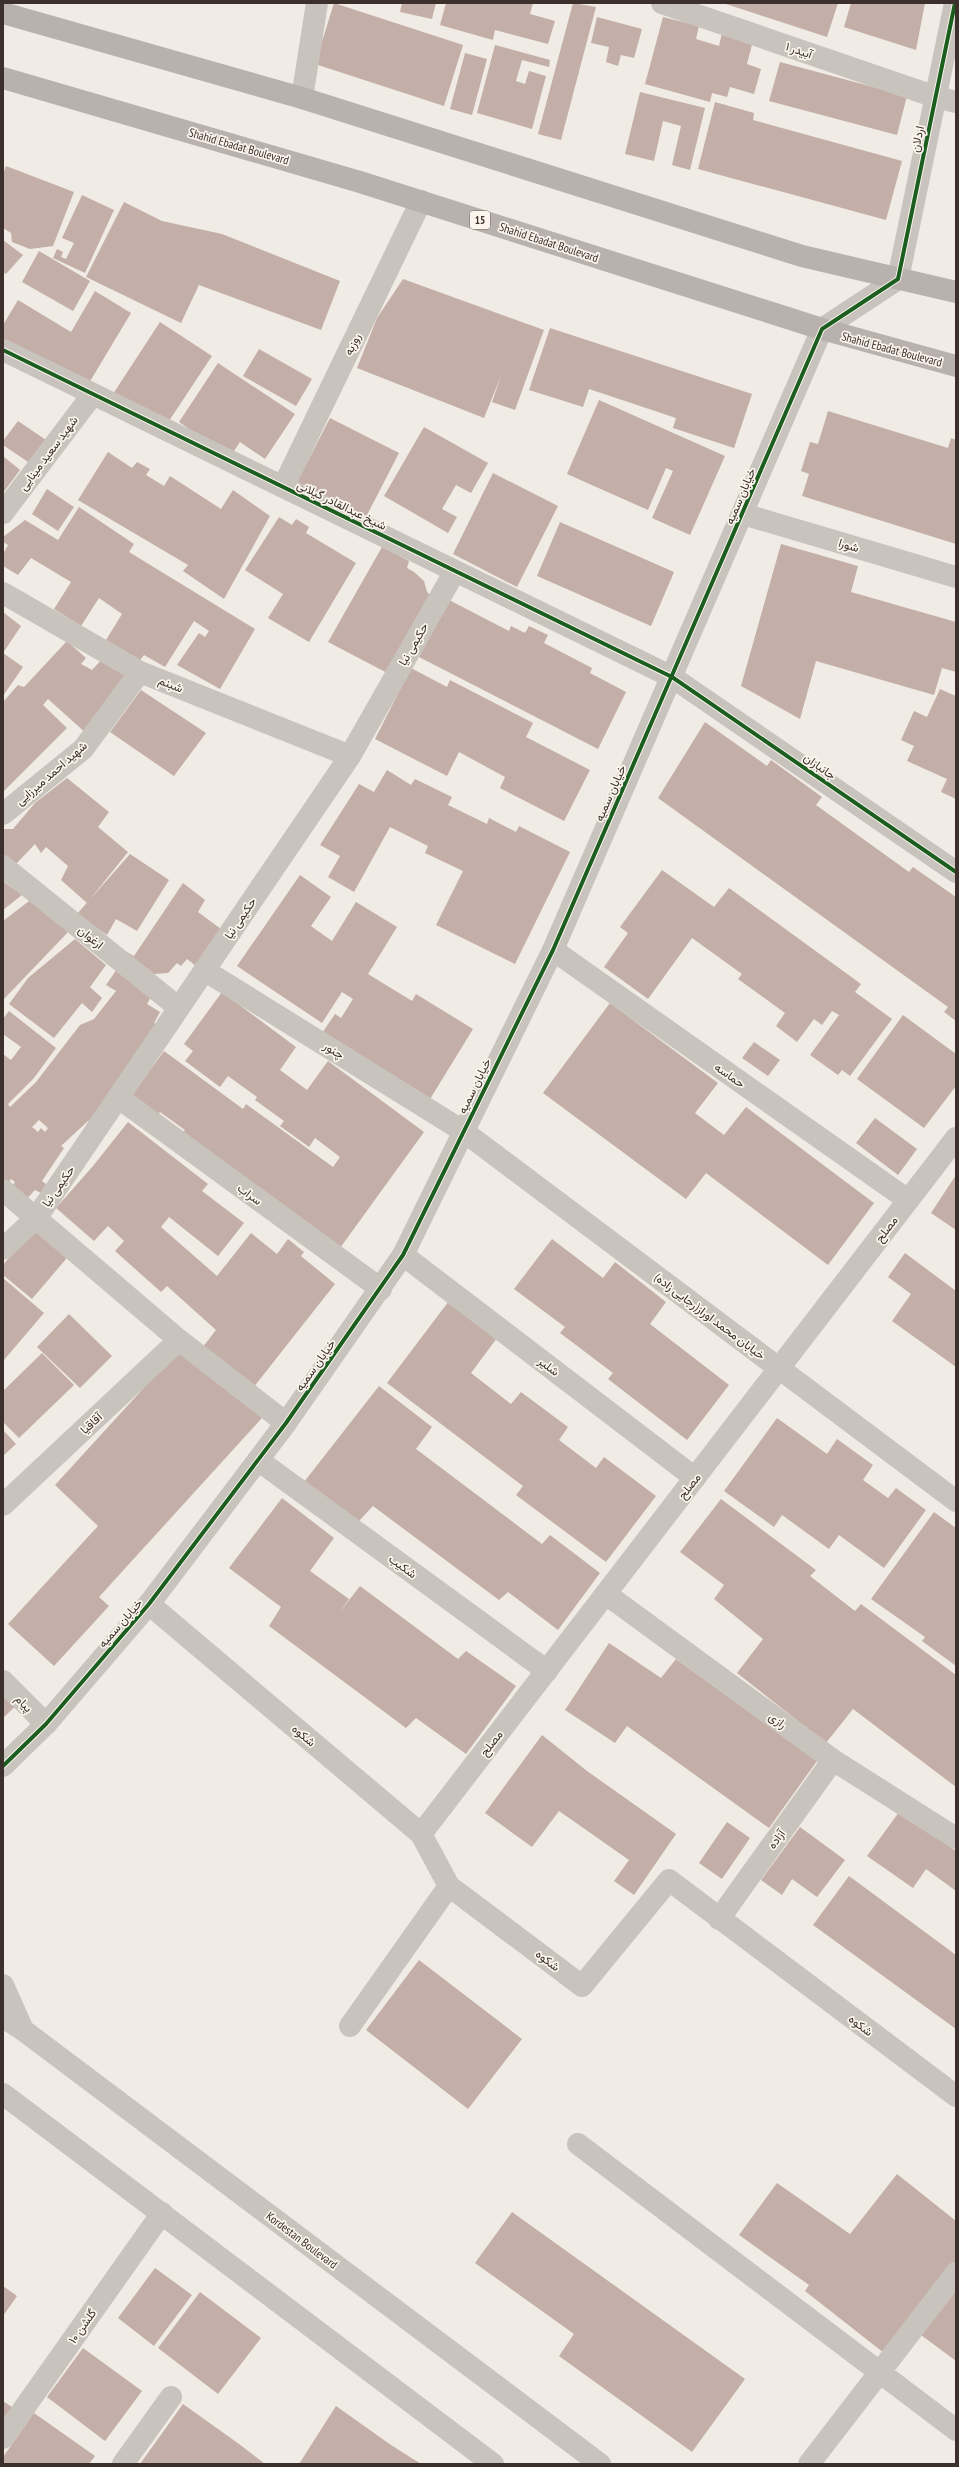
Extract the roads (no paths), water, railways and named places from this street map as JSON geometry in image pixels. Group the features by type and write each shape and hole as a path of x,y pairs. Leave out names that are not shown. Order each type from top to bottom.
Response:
{"main road":[{"path":"3,13 302,98 802,256 956,292"},
{"name":"Shahid Ebadat Boulevard","path":"3,78 421,201 822,329 956,366"}],"street":[{"path":"302,98 316,3"},
{"name":"آبیدر ۱","path":"662,3 946,100"},
{"name":"اردلان","path":"898,279 946,100 956,3"},
{"name":"روزبه","path":"283,487 421,201"},
{"path":"822,329 898,279"},
{"name":"خیابان سمیه","path":"3,1766 46,1724 149,1604 286,1423 381,1289 403,1254 553,950 822,329"},
{"name":"شیخ عبدالقادر گیلانی","path":"3,350 672,677"},
{"name":"شهید سعید مینایی","path":"3,513 93,394"},
{"name":"شورا","path":"743,514 956,577"},
{"name":"حکیمی نیا","path":"3,1249 37,1217 350,756 455,571"},
{"name":"شبنم","path":"3,592 140,672 350,756"},
{"name":"شهید احمد میرزایی","path":"3,814 83,749 140,672"},
{"name":"جانبازان","path":"672,677 956,872"},
{"name":"ارغوان","path":"3,866 179,1008"},
{"name":"حماسه","path":"553,950 908,1200"},
{"name":"چنور","path":"204,970 463,1131"},
{"name":"سراب","path":"119,1098 381,1289"},
{"name":"خیابان محمد اوراز(رجایی زاده)","path":"463,1131 956,1501"},
{"name":"مصلح","path":"421,1834 956,1138"},
{"path":"3,1190 37,1217 179,1340 286,1423"},
{"name":"شلیر","path":"403,1254 695,1478"},
{"name":"آقاقیا","path":"3,1505 179,1340"},
{"name":"شکیب","path":"258,1460 547,1671"},
{"name":"رازی","path":"606,1594 833,1760 956,1838"},
{"name":"شکوه","path":"149,1604 421,1834 449,1886 582,1986 669,1880 956,2096"},
{"name":"پیام","path":"3,1681 46,1724"},
{"name":"آزاده","path":"719,1918 833,1760"},
{"path":"350,2026 449,1886"},
{"path":"3,1985 23,2030"},
{"name":"Kordestan Boulevard","path":"3,2018 23,2030 600,2464"},
{"path":"3,2094 493,2464"},
{"path":"578,2144 956,2430"},
{"name":"گلشن ۱۰","path":"3,2438 162,2214"},
{"path":"809,2464 956,2273"},
{"path":"123,2464 171,2397"}]}
